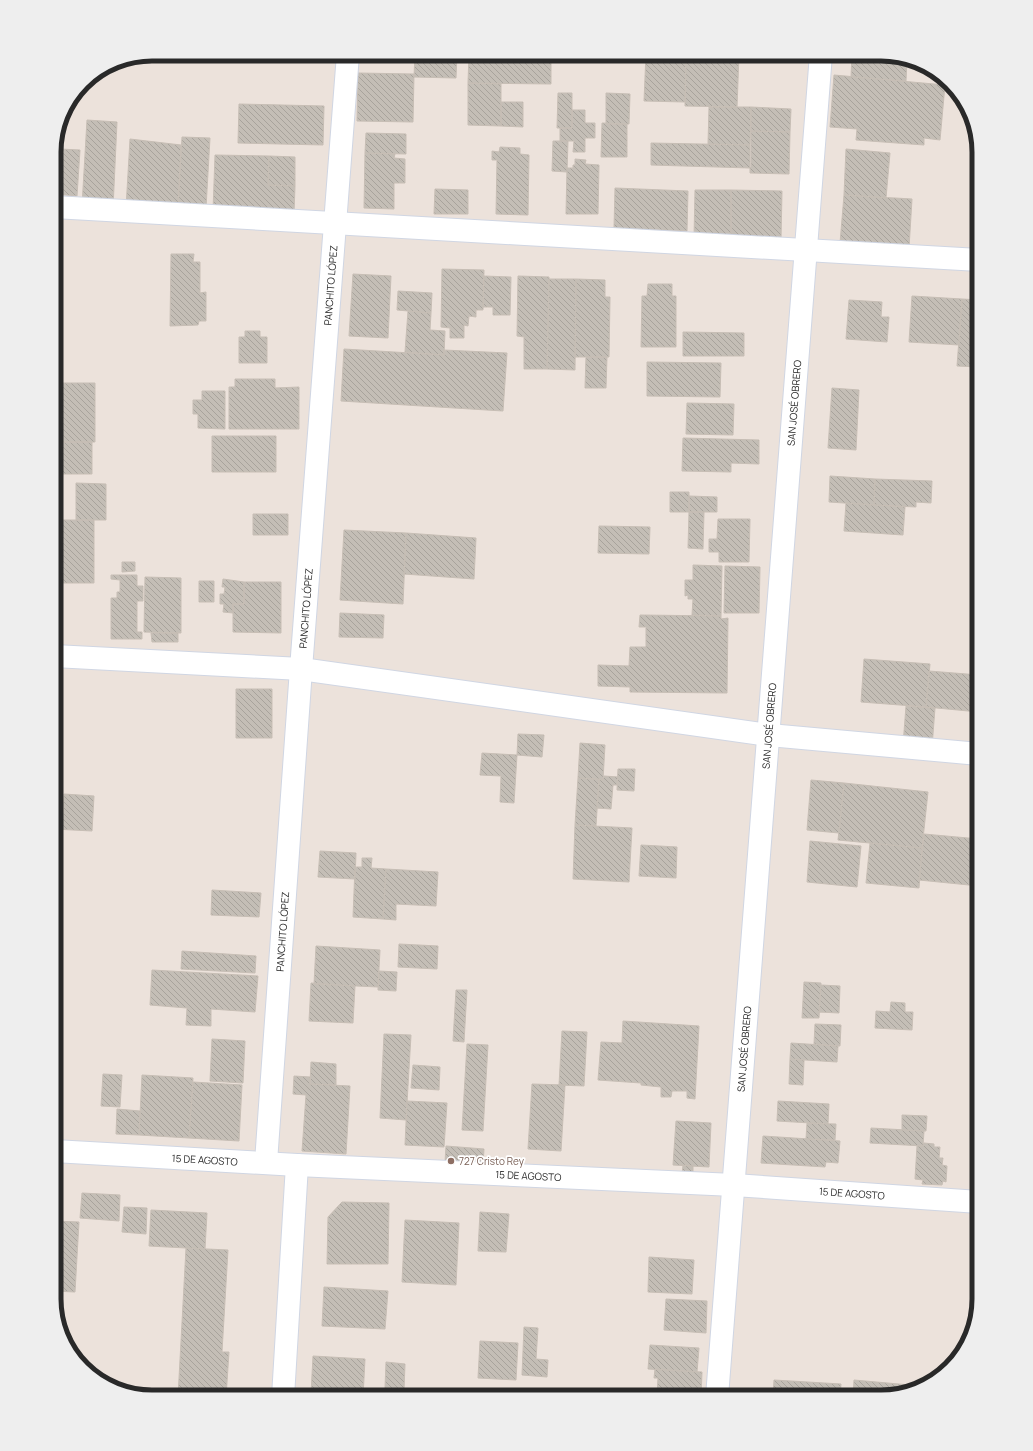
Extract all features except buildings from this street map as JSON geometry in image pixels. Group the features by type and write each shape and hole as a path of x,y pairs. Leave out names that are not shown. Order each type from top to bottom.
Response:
{"street":[{"name":"PANCHITO LÓPEZ","path":"266,1162 301,669 347,61"},
{"name":"SAN JOSÉ OBRERO","path":"718,1390 820,61"},
{"path":"61,207 972,260"},
{"path":"61,656 301,669 769,735 972,753"},
{"name":"15 DE AGOSTO","path":"61,1150 297,1165 734,1185 972,1202"},
{"path":"283,1390 297,1165"}],"place":[{"name":"727 Cristo Rey","path":"451,1161"}]}
